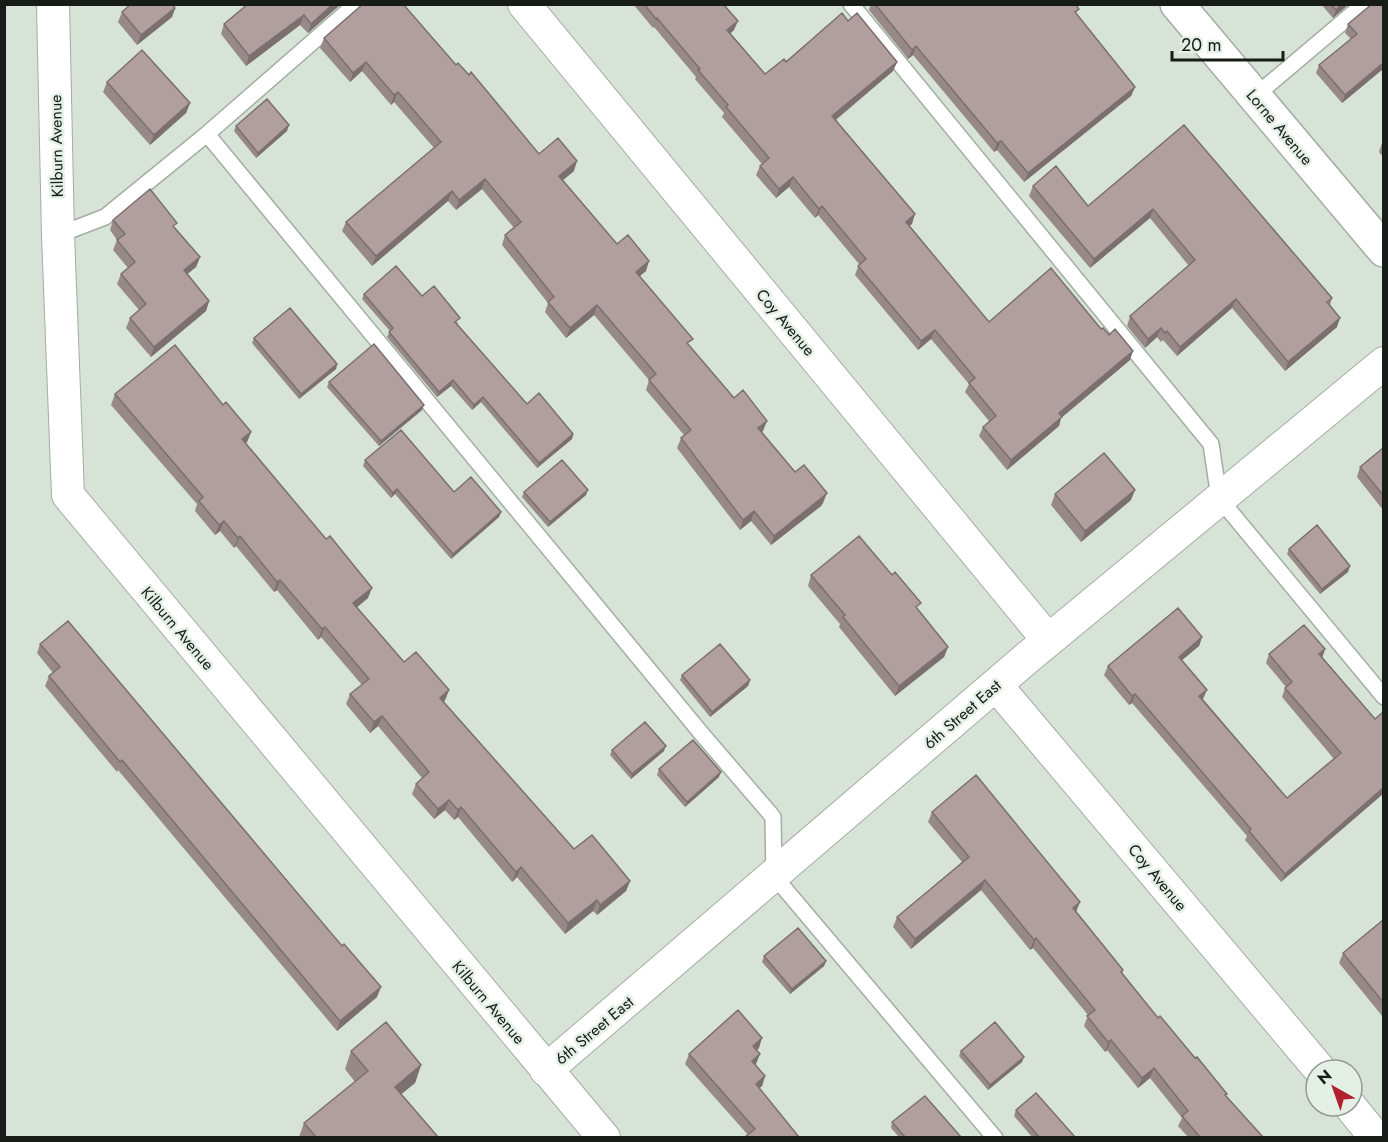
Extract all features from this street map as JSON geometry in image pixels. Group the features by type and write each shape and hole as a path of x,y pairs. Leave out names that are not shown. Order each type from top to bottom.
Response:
{"main road":[{"name":"Lorne Avenue","path":"1177,4 1383,250"}],"street":[{"name":"Kilburn Avenue","path":"53,4 58,235 68,495 603,1137"},
{"name":"Coy Avenue","path":"524,4 1048,640"},
{"name":"6th Street East","path":"546,1070 1048,640 1383,363"},
{"name":"Coy Avenue","path":"996,685 1310,1058"},
{"path":"1360,1118 1376,1137"}],"lane":[{"path":"58,235 105,217 207,134 356,4"},
{"path":"851,4 1211,444 1218,498 1383,697"},
{"path":"1254,97 1364,4"},
{"path":"207,134 773,817 774,876 995,1137"}],"building":[{"path":"131,4 172,4 175,8 141,35 122,12"},
{"path":"248,4 333,4 311,24 304,15 249,56 224,24"},
{"path":"363,4 403,4 456,65 458,63 469,75 471,72 539,154 558,138 577,161 559,176 617,244 628,235 649,261 636,272 693,339 687,343 734,398 743,390 767,421 758,428 795,472 804,465 827,493 824,496 774,536 754,511 743,520 681,438 691,430 649,380 656,374 597,305 570,328 548,302 554,297 505,235 521,222 485,179 459,200 452,191 376,256 346,222 441,142 398,92 394,95 366,62 353,73 324,38"},
{"path":"644,4 723,4 738,21 727,30 765,74 784,59 786,62 842,13 848,21 857,13 897,62 832,116 915,214 906,222 989,322 1051,268 1101,329 1103,328 1109,335 1115,329 1133,351 1059,413 1062,417 1011,460 983,427 996,416 969,383 975,378 935,330 921,341 858,266 866,259 822,206 819,209 793,177 779,189 760,166 769,158 726,107 728,105 698,70 700,69"},
{"path":"875,4 1075,4 1079,9 1075,12 1135,87 1028,173 1001,141 997,143 916,46 912,50"},
{"path":"1331,4 1342,4 1336,10"},
{"path":"1372,4 1383,4 1383,63 1345,95 1319,65 1357,34 1348,24"},
{"path":"142,50 190,103 154,135 107,82"},
{"path":"267,99 289,125 258,153 236,126"},
{"path":"1184,125 1332,298 1327,302 1340,318 1288,362 1236,299 1180,347 1167,331 1165,333 1161,328 1148,339 1130,316 1195,260 1153,209 1094,259 1033,186 1056,166 1088,206"},
{"path":"150,189 177,223 173,226 200,257 184,270 209,301 154,347 130,318 146,304 121,274 135,262 117,240 125,234 113,220"},
{"path":"396,266 422,296 434,286 460,318 455,322 527,404 539,393 573,434 539,463 483,397 474,405 453,380 439,392 389,332 393,328 364,294"},
{"path":"290,308 337,364 301,394 254,338"},
{"path":"374,344 424,405 381,441 329,382"},
{"path":"175,345 223,405 226,402 251,432 242,439 326,539 330,536 372,588 353,603 404,662 416,652 449,690 440,698 574,849 592,835 630,881 600,905 597,900 568,923 521,867 516,872 461,807 458,810 449,800 438,809 416,784 429,772 382,716 374,722 350,694 369,679 325,627 322,629 280,580 277,582 240,536 238,538 224,521 219,525 199,501 203,497 115,394"},
{"path":"401,430 454,492 471,477 501,512 453,554 397,489 393,493 365,460"},
{"path":"1383,448 1383,495 1360,467"},
{"path":"1104,453 1135,490 1085,531 1055,494"},
{"path":"562,460 588,490 550,522 524,492"},
{"path":"1317,525 1350,566 1322,589 1289,549"},
{"path":"859,536 892,575 895,572 921,603 916,607 948,647 899,686 811,575"},
{"path":"1178,608 1202,637 1179,657 1207,690 1199,696 1287,798 1341,753 1285,688 1292,682 1269,654 1304,625 1325,649 1319,654 1375,719 1383,714 1383,788 1285,874 1249,831 1251,829 1135,694 1132,696 1108,666"},
{"path":"68,621 342,946 344,944 381,987 340,1021 49,676 60,667 40,644"},
{"path":"720,644 750,680 712,712 682,675"},
{"path":"645,722 666,746 632,774 612,750"},
{"path":"693,740 721,772 687,802 659,769"},
{"path":"976,775 1080,902 1073,908 1123,970 1121,972 1158,1018 1160,1016 1195,1058 1197,1057 1227,1094 1225,1095 1263,1137 1200,1137 1182,1116 1188,1111 1154,1068 1142,1078 1111,1040 1108,1042 1087,1016 1095,1010 985,880 915,939 897,917 969,857 932,812"},
{"path":"1383,920 1383,1002 1343,953"},
{"path":"798,928 826,961 792,989 764,956"},
{"path":"738,1010 762,1038 753,1046 760,1054 752,1061 765,1076 756,1084 799,1137 745,1137 755,1129 689,1054"},
{"path":"386,1022 421,1065 395,1087 438,1137 316,1137 304,1123 368,1071 351,1051"},
{"path":"995,1022 1024,1057 990,1085 961,1051"},
{"path":"1036,1093 1075,1137 1039,1137 1016,1110"},
{"path":"925,1096 961,1137 905,1137 892,1122"}]}
